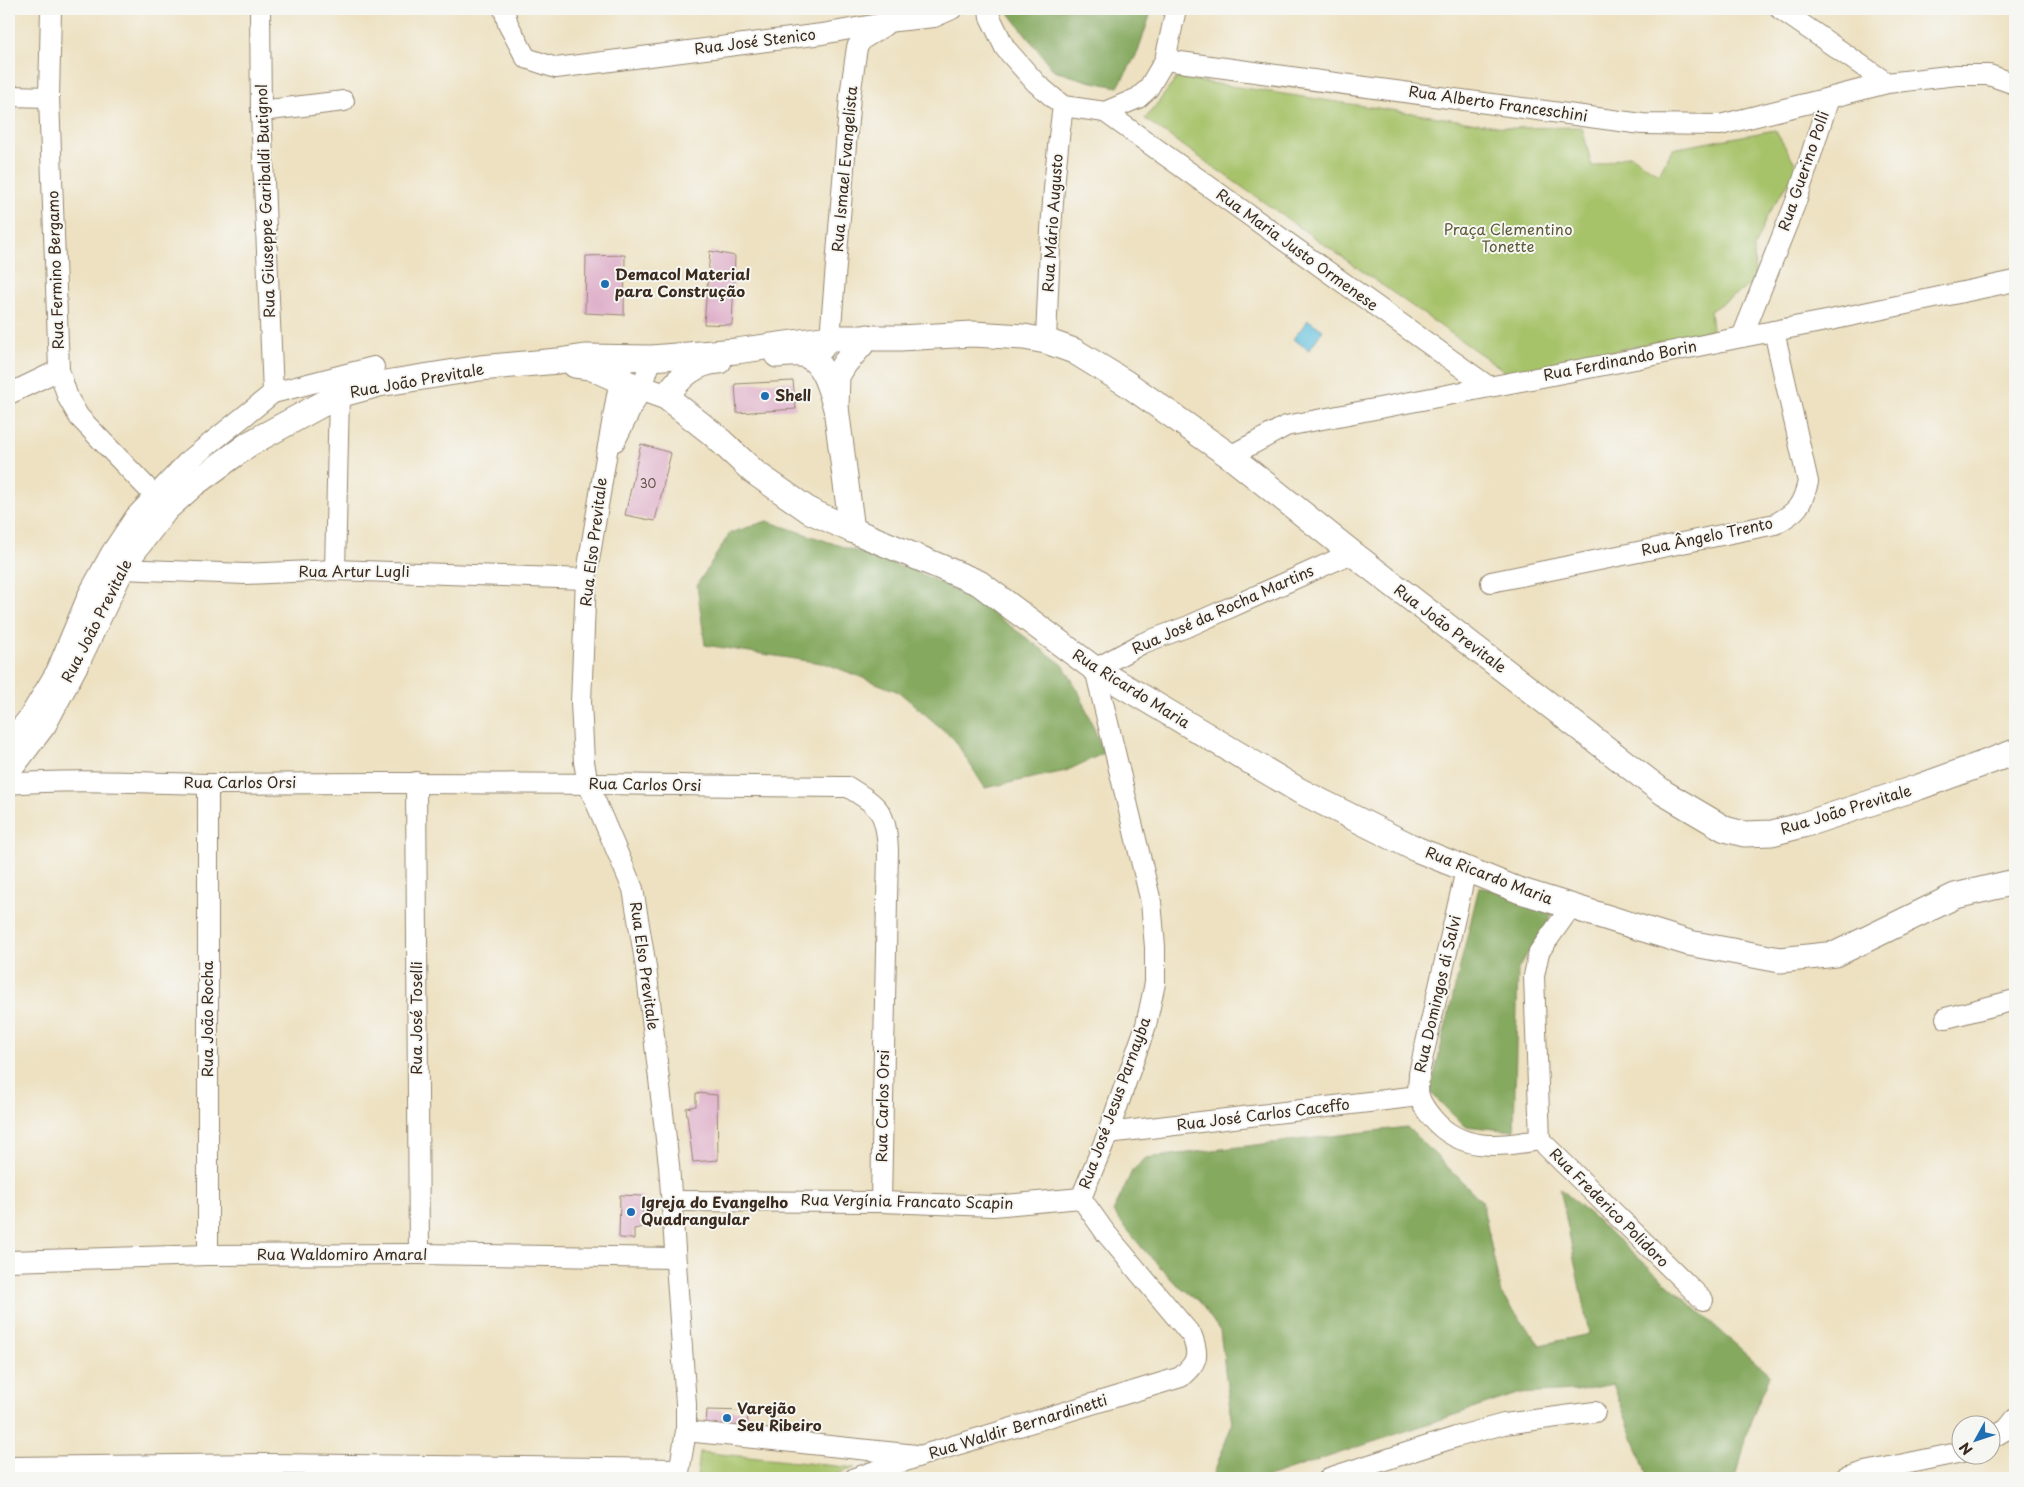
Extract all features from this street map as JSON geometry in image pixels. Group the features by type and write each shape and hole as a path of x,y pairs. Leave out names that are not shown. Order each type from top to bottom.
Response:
{"main road":[{"name":"Rua João Previtale","path":"628,375 652,358 736,351 830,338 900,338 973,334 1024,336 1046,341 1074,351 1126,383 1230,456 1352,553 1664,793 1725,829 1744,834 1772,833 1803,825 1919,787 2015,752"},
{"path":"852,530 836,408 838,376 845,363 868,337"},
{"path":"666,397 684,375 696,366 711,361 796,354 805,355 817,363 823,373 836,408"},
{"name":"Rua João Previtale","path":"9,770 44,724 78,660 121,569 166,509 194,484 249,444 339,395 379,384 480,368 558,362 585,357 628,375 666,397"},
{"name":"Rua Ricardo Maria","path":"666,397 713,434 754,472 810,510 852,530 979,583 1095,669 1300,791 1416,849 1466,870 1571,907 1689,943 1780,960 1836,954 1955,896 2015,882"}],"street":[{"name":"Rua Fermino Bergamo","path":"51,9 49,97 59,370 68,398 79,417 155,496"},
{"name":"Rua Giuseppe Garibaldi Butignol","path":"260,9 261,111 274,393"},
{"name":"Rua José Stenico","path":"504,9 508,24 526,58 556,68 822,34 896,20 934,17 952,9"},
{"path":"989,9 990,17 1005,48 1036,83 1063,106 1106,112 1138,98 1148,89 1165,60 1176,9"},
{"path":"1780,9 1887,83"},
{"name":"Rua Ismael Evangelista","path":"830,338 850,96 856,48 872,32 896,20"},
{"name":"Rua Alberto Franceschini","path":"1165,60 1642,124 1720,126 1830,98"},
{"name":"Rua Guerino Polli","path":"1742,337 1797,199 1830,98 1887,83 1957,75 1989,75 2015,84"},
{"path":"9,96 49,97"},
{"path":"261,111 344,102"},
{"name":"Rua Mário Augusto","path":"1046,341 1054,181 1063,106"},
{"name":"Rua Maria Justo Ormenese","path":"1106,112 1489,387"},
{"name":"Rua Ferdinando Borin","path":"1230,456 1286,426 1635,360 2015,281"},
{"name":"Rua Ângelo Trento","path":"1490,582 1775,524 1792,514 1804,502 1808,482 1774,331"},
{"path":"817,363 830,338"},
{"name":"Rua João Previtale","path":"9,741 29,717 56,672 89,593 111,553 135,518 187,462 274,393 374,367"},
{"path":"9,394 59,370"},
{"name":"Rua Elso Previtale","path":"628,375 605,463 586,579 581,702 584,762 588,784 633,889 647,977 672,1201 674,1258 686,1404 686,1431 678,1474"},
{"path":"335,570 339,395"},
{"name":"Rua José da Rocha Martins","path":"1095,669 1143,643 1189,626 1352,553"},
{"name":"Rua Artur Lugli","path":"121,569 245,574 335,570 586,579"},
{"name":"Rua José Jesus Parnayba","path":"1095,669 1151,902 1156,947 1155,983 1146,1025 1108,1133 1081,1198 1105,1232 1192,1336 1198,1351 1195,1365 1181,1377"},
{"name":"Rua Carlos Orsi","path":"9,784 46,781 208,784 416,782 848,787 874,803 886,825 888,850 881,1202"},
{"name":"Rua José Toselli","path":"416,782 419,1254"},
{"name":"Rua João Rocha","path":"208,784 208,1255"},
{"name":"Rua Domingos di Salvi","path":"1419,1096 1419,1073 1466,870"},
{"name":"Rua Frederico Polidoro","path":"1571,907 1539,952 1534,976 1540,1140 1702,1300"},
{"path":"1946,1018 2015,1000"},
{"path":"1419,1096 1429,1114 1441,1128 1457,1139 1482,1145 1540,1140"},
{"name":"Rua José Carlos Caceffo","path":"1108,1133 1419,1096"},
{"name":"Rua Vergínia Francato Scapin","path":"672,1201 881,1202 993,1206 1081,1198"},
{"name":"Rua Waldomiro Amaral","path":"9,1261 208,1255 419,1254 674,1258"},
{"name":"Rua Waldir Bernardinetti","path":"855,1478 1181,1377"},
{"path":"1329,1478 1456,1437 1504,1424 1595,1412"},
{"path":"2002,1431 2015,1419"},
{"path":"686,1431 923,1456"},
{"path":"1844,1478 1952,1454"},
{"path":"9,1467 214,1471 678,1474"}],"green space":[{"path":"1006,9 1152,9 1138,52 1118,87 1054,71"},
{"name":"Praça Clementino Tonette","path":"1177,78 1511,128 1582,127 1592,167 1630,155 1659,174 1672,149 1775,130 1798,168 1767,216 1754,248 1755,282 1710,311 1712,330 1509,374 1145,119"},
{"path":"767,521 920,573 978,602 1063,665 1078,690 1104,753 1066,771 985,788 954,739 899,692 827,664 705,645 697,585 730,533"},
{"path":"1479,887 1558,905 1518,969 1514,1131 1464,1126 1430,1092"},
{"path":"1407,1127 1482,1201 1501,1294 1540,1345 1589,1334 1560,1188 1770,1375 1750,1423 1736,1478 1648,1478 1613,1384 1576,1391 1517,1394 1265,1478 1212,1478 1232,1424 1220,1331 1199,1301 1174,1282 1143,1249 1113,1212 1132,1171 1146,1158"},
{"path":"700,1452 855,1468 825,1478 697,1478"}],"water":[{"path":"1308,320 1323,330 1309,350 1293,339"}],"building":[{"path":"710,251 735,256 732,325 704,324"},
{"name":"Demacol Material para Construção","path":"625,255 624,315 585,313 586,256"},
{"name":"Shell","path":"793,381 796,409 737,413 735,384"},
{"path":"641,444 671,453 655,521 625,515"},
{"path":"696,1093 717,1095 718,1160 693,1162 686,1108 696,1106"},
{"name":"Igreja do Evangelho Quadrangular","path":"620,1195 642,1196 643,1227 634,1229 634,1239 619,1238"},
{"name":"Varejão Seu Ribeiro","path":"707,1410 748,1411 747,1426 706,1425"}],"place":[{"name":"Demacol Material para Construção","path":"605,284"},
{"name":"Shell","path":"765,396"},
{"name":"Igreja do Evangelho Quadrangular","path":"631,1212"},
{"name":"Varejão Seu Ribeiro","path":"727,1418"}]}
